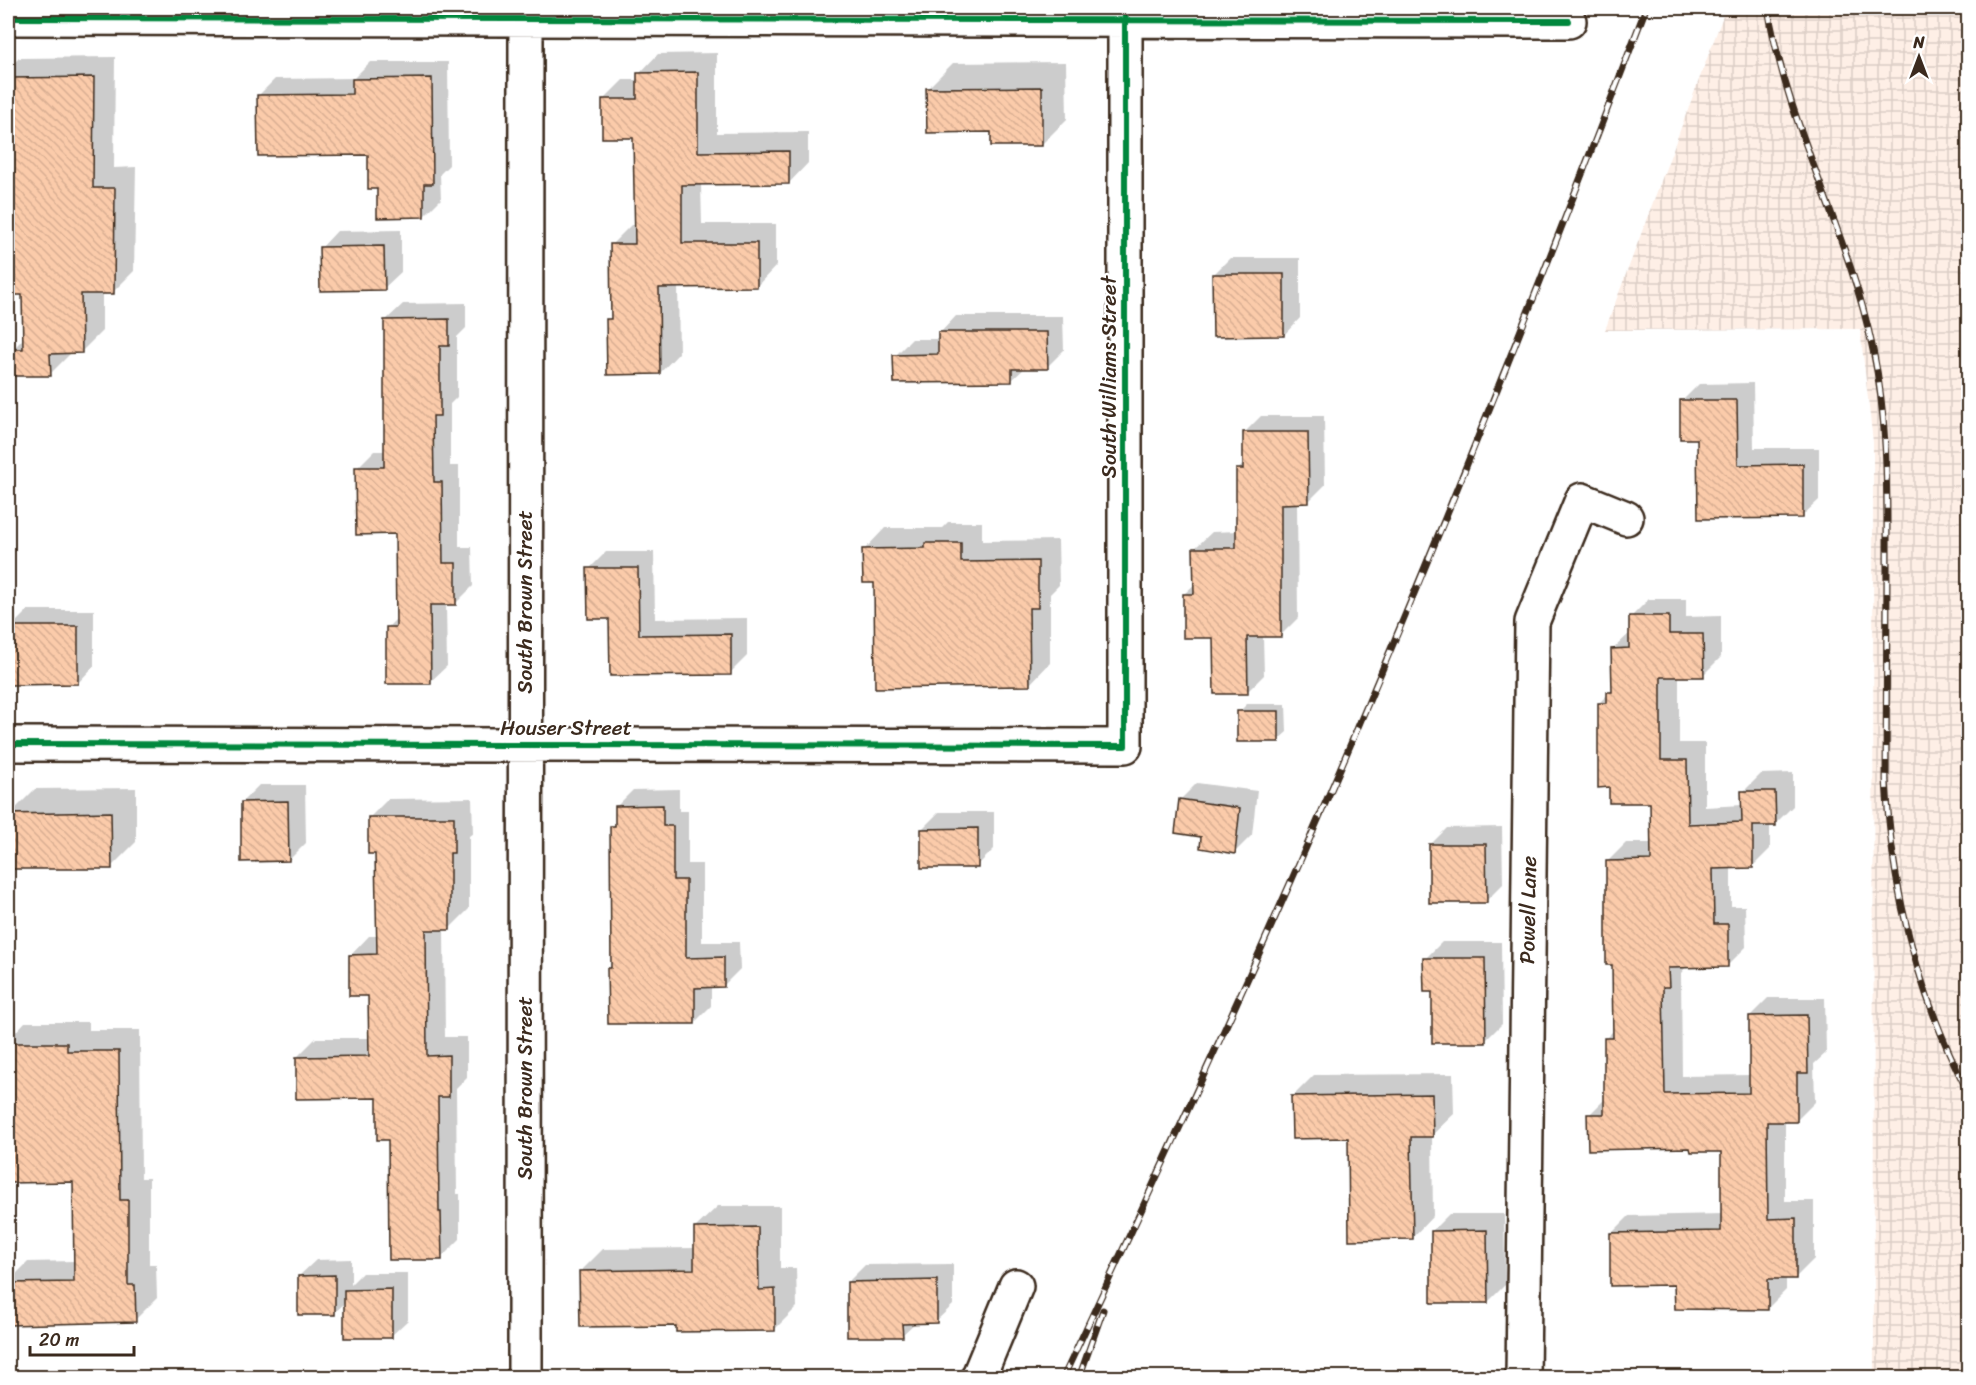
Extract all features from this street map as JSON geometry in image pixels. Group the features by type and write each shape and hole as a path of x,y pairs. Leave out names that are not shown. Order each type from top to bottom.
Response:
{"street":[{"path":"8,18 526,13 1125,14 1569,21"},
{"name":"South Brown Street","path":"525,1377 526,13"},
{"name":"South Williams Street","path":"1125,14 1125,746"},
{"name":"Powell Lane","path":"1523,1377 1532,622 1582,500 1626,518"},
{"name":"Houser Street","path":"8,744 1125,746"},
{"path":"978,1377 1016,1286"}],"shaded area":[{"path":"1726,8 1968,8 1968,1377 1874,1377 1873,442 1860,329 1605,330"}],"building":[{"path":"698,72 698,152 789,151 789,184 682,185 682,243 757,243 757,287 659,288 660,374 607,375 606,319 611,319 610,244 635,244 633,138 602,138 602,99 637,99 637,73"},
{"path":"94,77 93,188 115,188 114,294 81,294 82,353 50,354 51,376 12,376 12,349 23,349 22,295 8,295 8,78"},
{"path":"432,78 433,184 424,184 424,217 377,218 377,189 368,189 368,155 258,156 257,95 352,94 352,79"},
{"path":"1042,87 1042,146 991,146 991,132 927,133 926,88"},
{"path":"384,246 385,290 320,291 319,247"},
{"path":"1212,274 1284,274 1284,336 1213,337"},
{"path":"449,319 449,346 440,346 440,416 433,416 434,482 442,482 443,563 456,563 456,605 430,605 431,684 386,684 386,627 396,627 395,534 356,535 355,467 384,467 384,320"},
{"path":"938,332 1047,332 1048,369 1012,369 1012,382 894,383 893,355 938,354"},
{"path":"1680,400 1737,400 1738,465 1803,464 1803,518 1698,519 1697,439 1680,439"},
{"path":"1243,432 1308,432 1309,503 1281,504 1281,637 1247,637 1248,694 1214,694 1213,638 1183,638 1183,594 1194,594 1193,548 1236,548 1236,469 1243,469"},
{"path":"925,543 961,543 961,562 1038,561 1038,608 1029,608 1030,686 875,688 874,583 863,583 862,549 925,548"},
{"path":"587,568 638,568 639,635 731,634 731,675 610,676 609,619 588,619"},
{"path":"1629,616 1669,616 1669,634 1703,634 1704,677 1661,677 1661,760 1687,760 1688,824 1742,822 1741,791 1775,791 1776,826 1753,826 1753,868 1713,869 1714,924 1728,924 1728,967 1668,968 1669,987 1663,987 1665,1094 1749,1093 1749,1016 1807,1015 1808,1073 1797,1073 1797,1122 1767,1122 1768,1219 1796,1218 1796,1279 1768,1279 1768,1310 1675,1309 1674,1285 1610,1286 1610,1233 1721,1231 1721,1152 1691,1152 1690,1148 1588,1150 1587,1114 1604,1114 1604,1038 1613,1038 1612,965 1606,965 1606,861 1651,860 1650,803 1609,803 1609,787 1598,788 1598,703 1607,703 1607,692 1612,692 1611,649 1629,648"},
{"path":"10,626 78,626 78,684 10,685"},
{"path":"1237,711 1279,711 1279,742 1237,742"},
{"path":"1179,799 1240,808 1235,854 1200,848 1201,837 1175,833"},
{"path":"288,801 289,861 241,862 241,802"},
{"path":"663,805 663,826 673,826 673,880 686,880 686,958 724,957 724,987 695,988 695,1024 608,1024 607,968 611,968 610,826 615,826 615,806"},
{"path":"111,812 112,869 9,869 8,814"},
{"path":"368,817 454,817 454,853 450,853 450,930 426,930 427,1056 449,1055 449,1097 438,1097 439,1212 441,1212 442,1260 389,1260 388,1140 377,1140 377,1098 296,1099 296,1057 369,1056 368,996 349,996 349,955 377,954 375,854 368,854"},
{"path":"978,828 978,868 921,868 921,829"},
{"path":"1429,844 1486,844 1487,903 1429,903"},
{"path":"1423,958 1485,958 1486,1043 1432,1043 1432,992 1424,992"},
{"path":"8,1043 67,1043 67,1051 119,1051 120,1200 128,1200 128,1285 135,1285 136,1322 8,1325 8,1283 74,1282 73,1182 8,1183"},
{"path":"1432,1094 1433,1137 1411,1137 1413,1239 1349,1240 1348,1138 1292,1139 1291,1096"},
{"path":"758,1227 759,1290 775,1289 775,1331 676,1332 676,1326 580,1327 579,1271 694,1269 694,1228"},
{"path":"1487,1230 1488,1303 1431,1303 1431,1231"},
{"path":"335,1275 335,1315 298,1315 298,1276"},
{"path":"937,1280 937,1323 902,1324 903,1337 847,1337 847,1282"},
{"path":"392,1289 392,1338 344,1338 344,1290"}],"railway":[{"path":"1063,1378 1323,809 1512,353 1646,8"},
{"path":"1768,8 1789,95 1849,264 1862,306 1878,376 1887,482 1886,780 1894,861 1901,901 1921,979 1950,1055 1968,1092"},
{"path":"1079,1378 1103,1310"}],"cycle path":[{"path":"8,744 1125,746 1125,8"},
{"path":"8,18 1569,21"}]}
